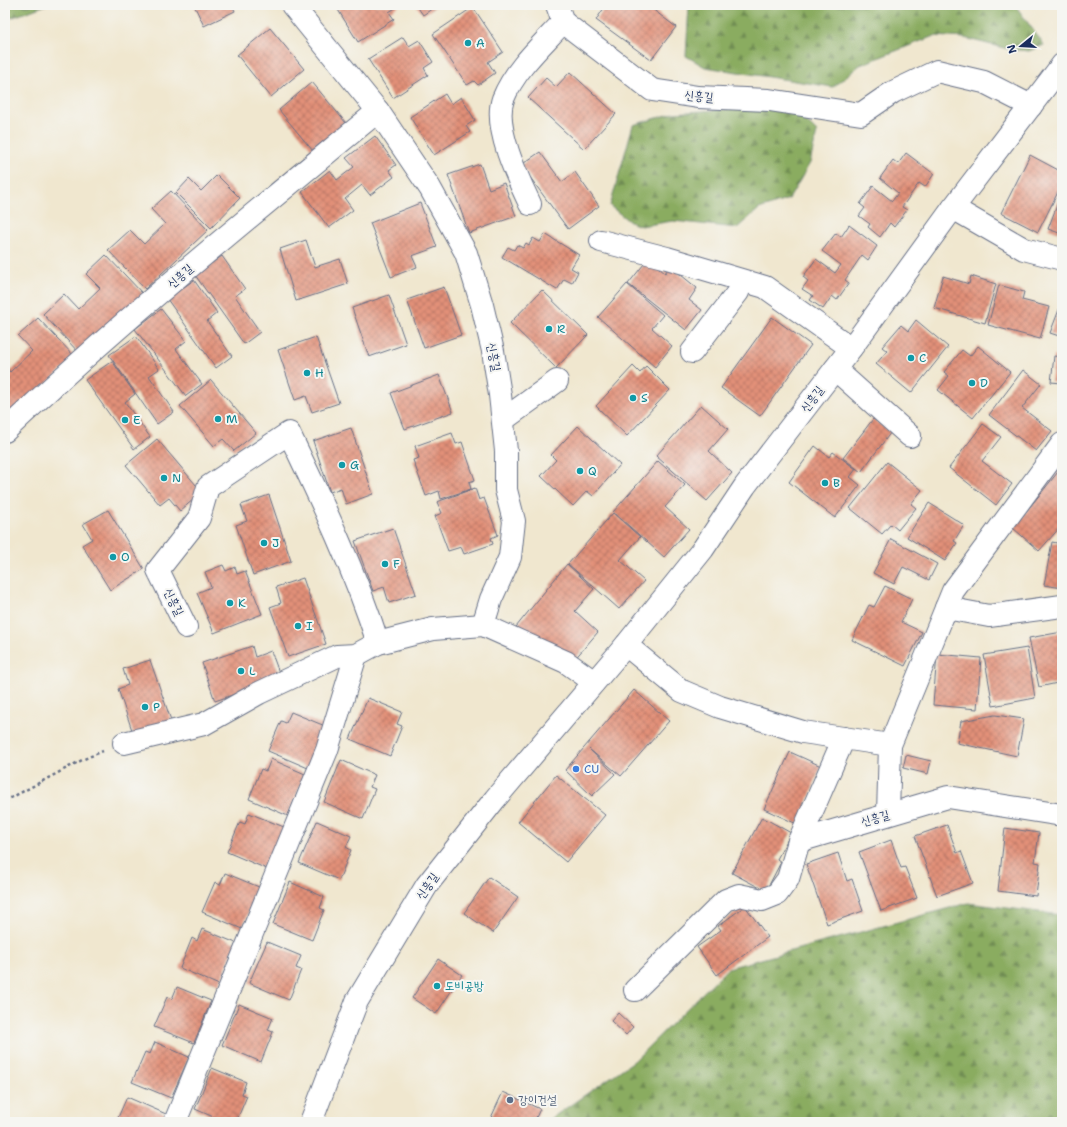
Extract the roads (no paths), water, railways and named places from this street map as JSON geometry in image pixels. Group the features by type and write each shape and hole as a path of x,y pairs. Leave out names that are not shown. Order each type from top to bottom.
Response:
{"street":[{"name":"신흥길","path":"292,5 378,111 430,188 466,253 482,305 493,351 506,451 506,490 514,521 510,557 491,599 483,625"},
{"name":"신흥길","path":"560,14 652,90 698,96 769,100 861,114 893,92 937,71 984,82 1031,106"},
{"path":"530,204 512,164 501,119 503,100 520,69 560,14"},
{"name":"신흥길","path":"311,1122 357,1001 427,885 494,799 626,645 703,549 745,486 851,348 953,208 1062,65"},
{"name":"신흥길","path":"5,431 53,385 214,247 378,111"},
{"path":"953,208 1024,249 1062,259"},
{"path":"601,242 667,258 765,287 851,348"},
{"path":"692,352 738,292 742,281"},
{"path":"835,369 910,436"},
{"path":"503,420 557,380"},
{"name":"신흥길","path":"186,627 158,570 199,518 208,487 289,434 321,500 366,605 378,643"},
{"path":"888,814 890,745 953,591 1062,444"},
{"path":"946,608 989,616 1062,606"},
{"path":"124,743 204,724 259,693 338,656 356,655 378,643 433,629 483,625 566,662 594,682"},
{"path":"626,645 682,691 720,707 803,732 890,745"},
{"path":"175,1122 327,750 356,655"},
{"path":"635,990 726,900 739,895 762,900 777,894 788,879 799,841 844,738"},
{"name":"신흥길","path":"799,841 948,797 1062,815"}],"place":[{"name":"A","path":"468,43"},
{"name":"R","path":"549,329"},
{"name":"C","path":"911,358"},
{"name":"H","path":"307,373"},
{"name":"D","path":"972,383"},
{"name":"S","path":"633,398"},
{"name":"M","path":"218,419"},
{"name":"E","path":"125,420"},
{"name":"G","path":"342,465"},
{"name":"Q","path":"580,471"},
{"name":"N","path":"164,478"},
{"name":"B","path":"825,483"},
{"name":"J","path":"264,543"},
{"name":"O","path":"113,557"},
{"name":"F","path":"385,564"},
{"name":"K","path":"230,603"},
{"name":"I","path":"298,626"},
{"name":"L","path":"241,671"},
{"name":"P","path":"145,707"},
{"name":"CU","path":"576,769"},
{"name":"도비공방","path":"437,986"},
{"name":"강이건설","path":"510,1100"}]}
